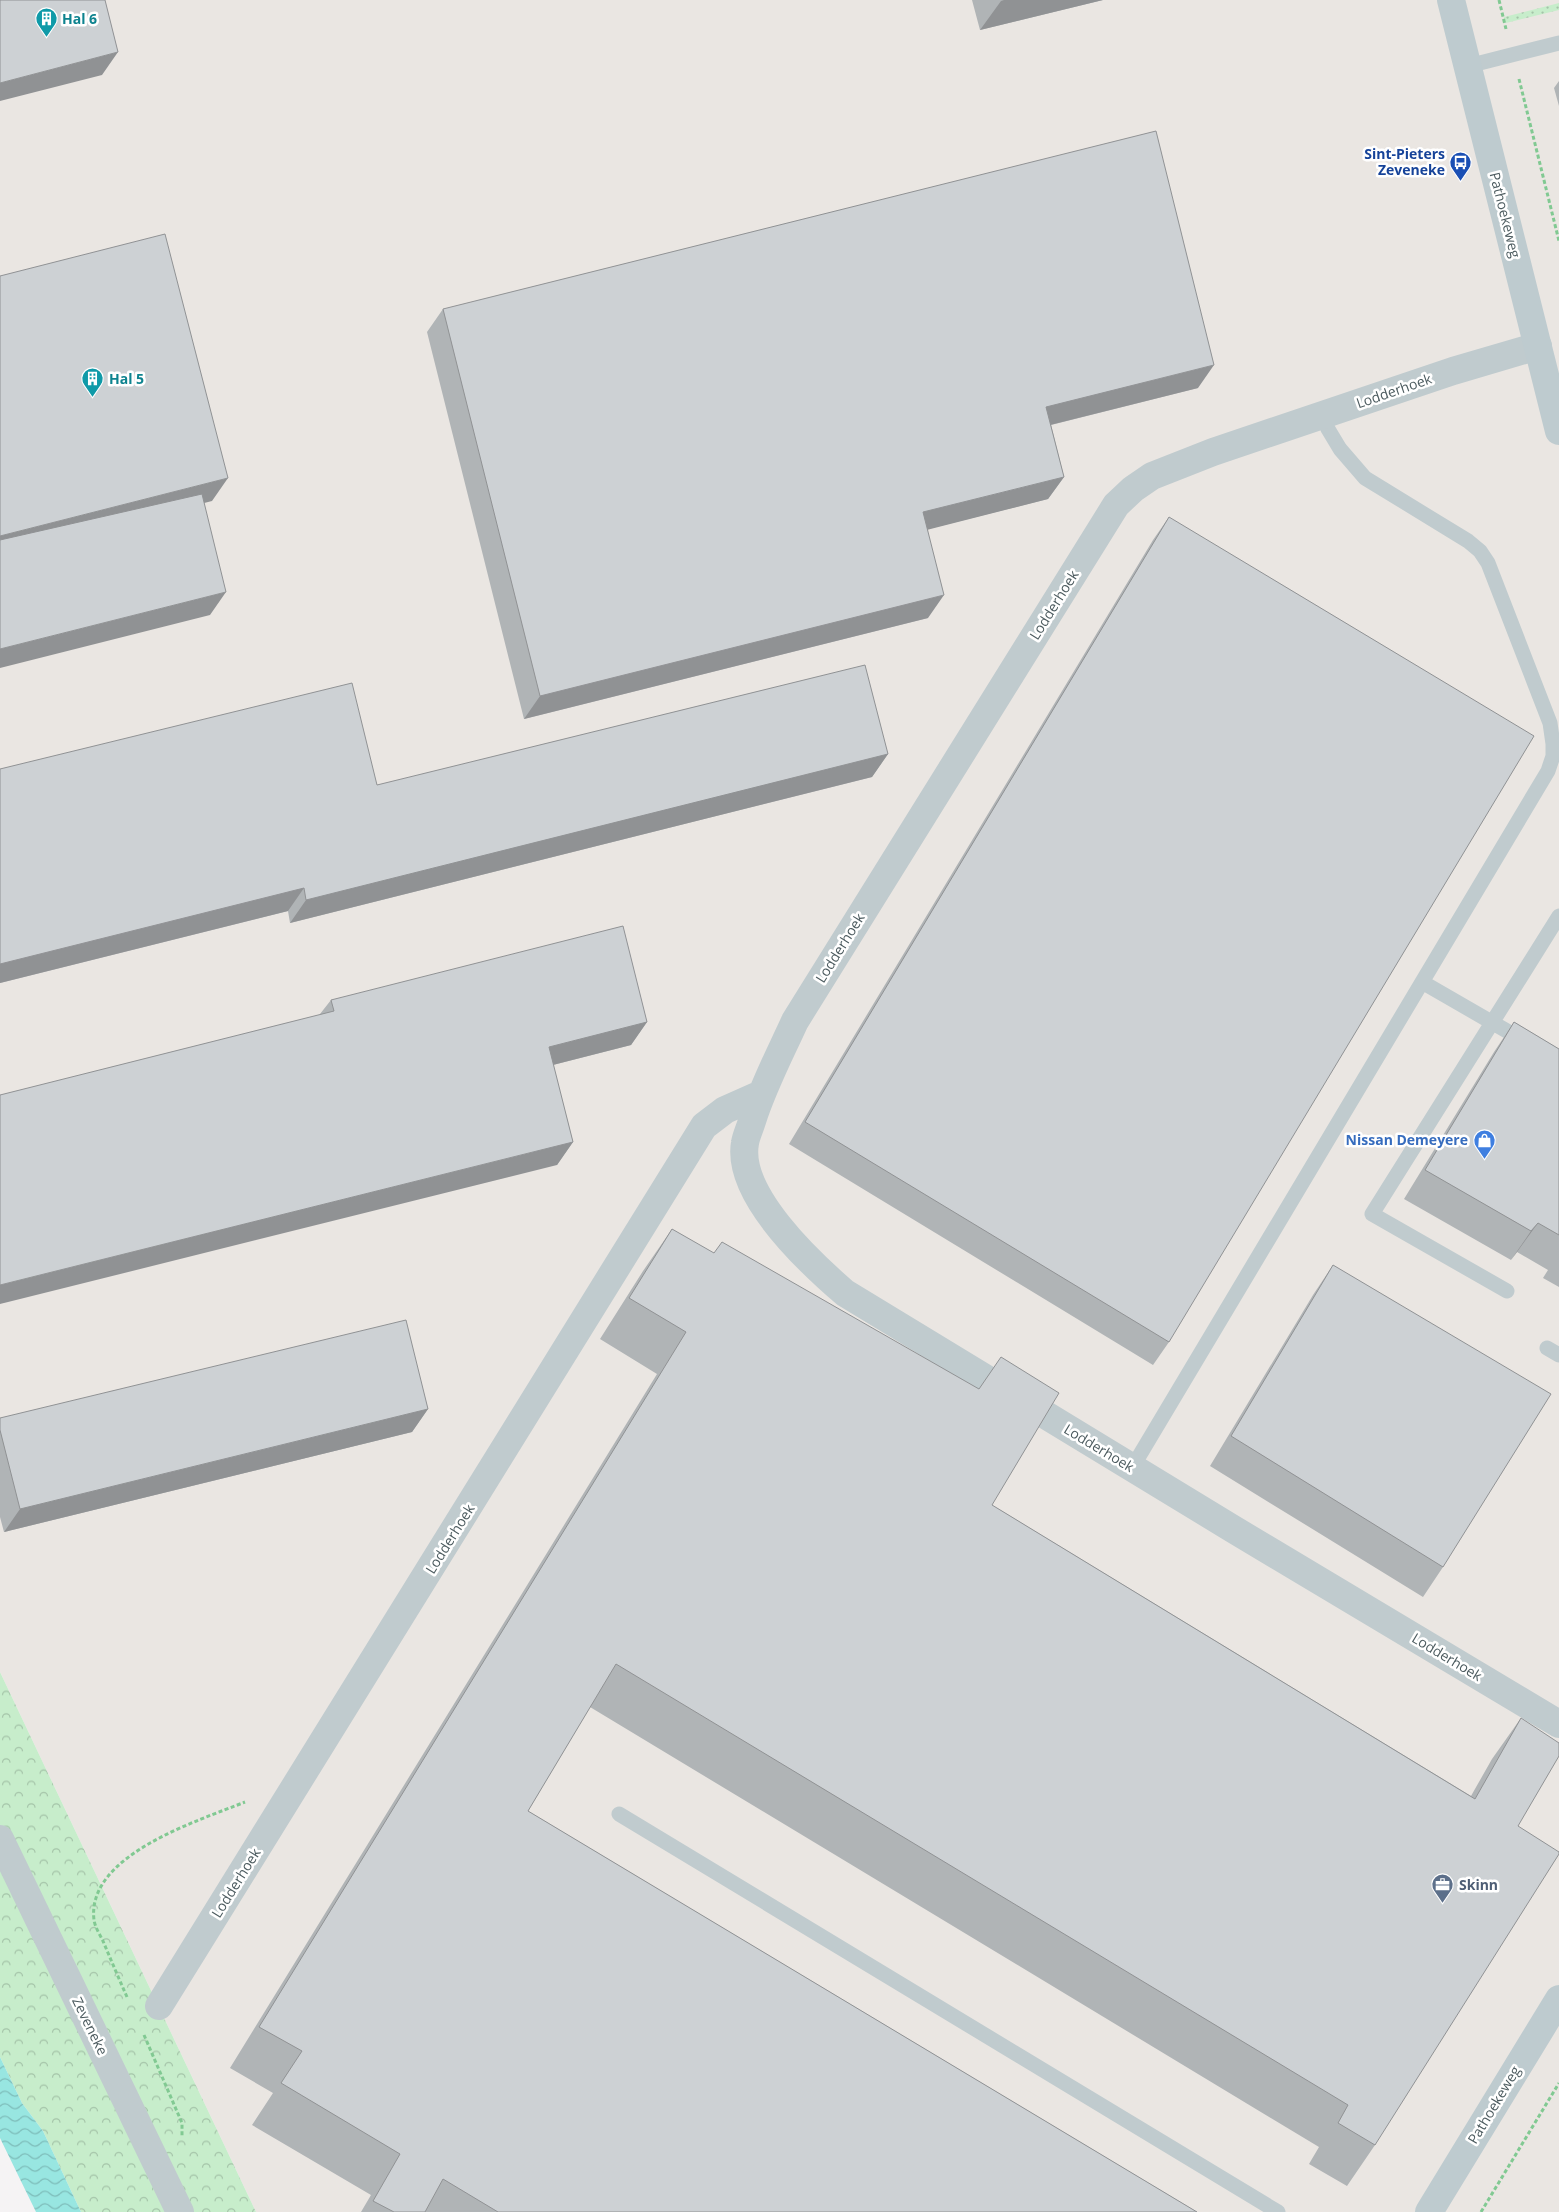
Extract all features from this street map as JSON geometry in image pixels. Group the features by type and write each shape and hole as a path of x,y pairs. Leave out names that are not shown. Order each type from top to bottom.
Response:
{"main road":[{"name":"Pathoekeweg","path":"1451,0 1559,431"},
{"name":"Pathoekeweg","path":"1429,2212 1559,1999"}],"street":[{"name":"Lodderhoek","path":"1538,346 1453,371 1213,452 1152,476 1133,489 1116,505 795,1020 761,1094 745,1143 745,1164 751,1182 762,1202 795,1246 815,1267 845,1292 1132,1468 1559,1724"},
{"name":"Lodderhoek","path":"159,2006 452,1536 704,1126 725,1110 761,1094"},
{"name":"Zeveneke","path":"0,1839 180,2212"}],"lane":[{"path":"1468,66 1559,42"},
{"path":"1132,1468 1548,772 1553,756 1550,722 1488,563 1480,551 1468,541 1366,478 1340,449 1328,429 1323,415"},
{"path":"1507,1291 1372,1214 1559,916"},
{"path":"1422,982 1559,1061"},
{"path":"619,1814 1278,2212"}],"path":[{"path":"1499,0 1559,241"},
{"path":"1480,2212 1559,2083"}],"shaded area":[{"path":"0,0 1559,0 1559,2212 256,2212 0,1672"}],"green space":[{"path":"1559,3 1559,10 1506,23 1504,17"},
{"path":"0,1672 256,2212 81,2212 43,2131 22,2103 0,2057"}],"water":[{"path":"0,2057 22,2103 43,2131 81,2212 36,2212 0,2138"}],"building":[{"name":"Hal 6","path":"0,0 105,0 118,52 0,83"},
{"path":"1156,131 1214,365 1046,407 1064,477 923,512 944,595 540,696 443,309"},
{"name":"Hal 5","path":"165,234 228,478 0,536 0,276"},
{"path":"202,494 226,592 0,649 0,540"},
{"path":"1169,517 1534,736 1169,1342 805,1122"},
{"path":"865,665 888,754 306,900 304,888 0,964 0,769 352,683 377,785"},
{"path":"623,926 647,1022 549,1047 573,1142 0,1285 0,1095 334,1011 331,1000"},
{"path":"1514,1022 1559,1049 1559,1235 1538,1223 1531,1231 1425,1170"},
{"path":"672,1229 714,1253 722,1242 979,1389 1001,1357 1059,1393 992,1505 1475,1799 1521,1718 1559,1743 1559,1756 1518,1826 1559,1852 1559,1854 1375,2145 1338,2123 1348,2105 616,1664 528,1811 1197,2212 498,2212 443,2179 425,2212 394,2212 373,2201 400,2154 281,2083 302,2051 259,2027 686,1332 629,1298"},
{"path":"1333,1265 1551,1394 1443,1567 1231,1436"},
{"path":"406,1320 428,1409 20,1509 0,1430 0,1418"}],"place":[{"name":"Hal 6","path":"46,38"},
{"name":"Sint-Pieters Zeveneke","path":"1461,181"},
{"name":"Hal 5","path":"93,398"},
{"name":"Nissan Demeyere","path":"1484,1159"},
{"name":"Skinn","path":"1443,1904"}]}
